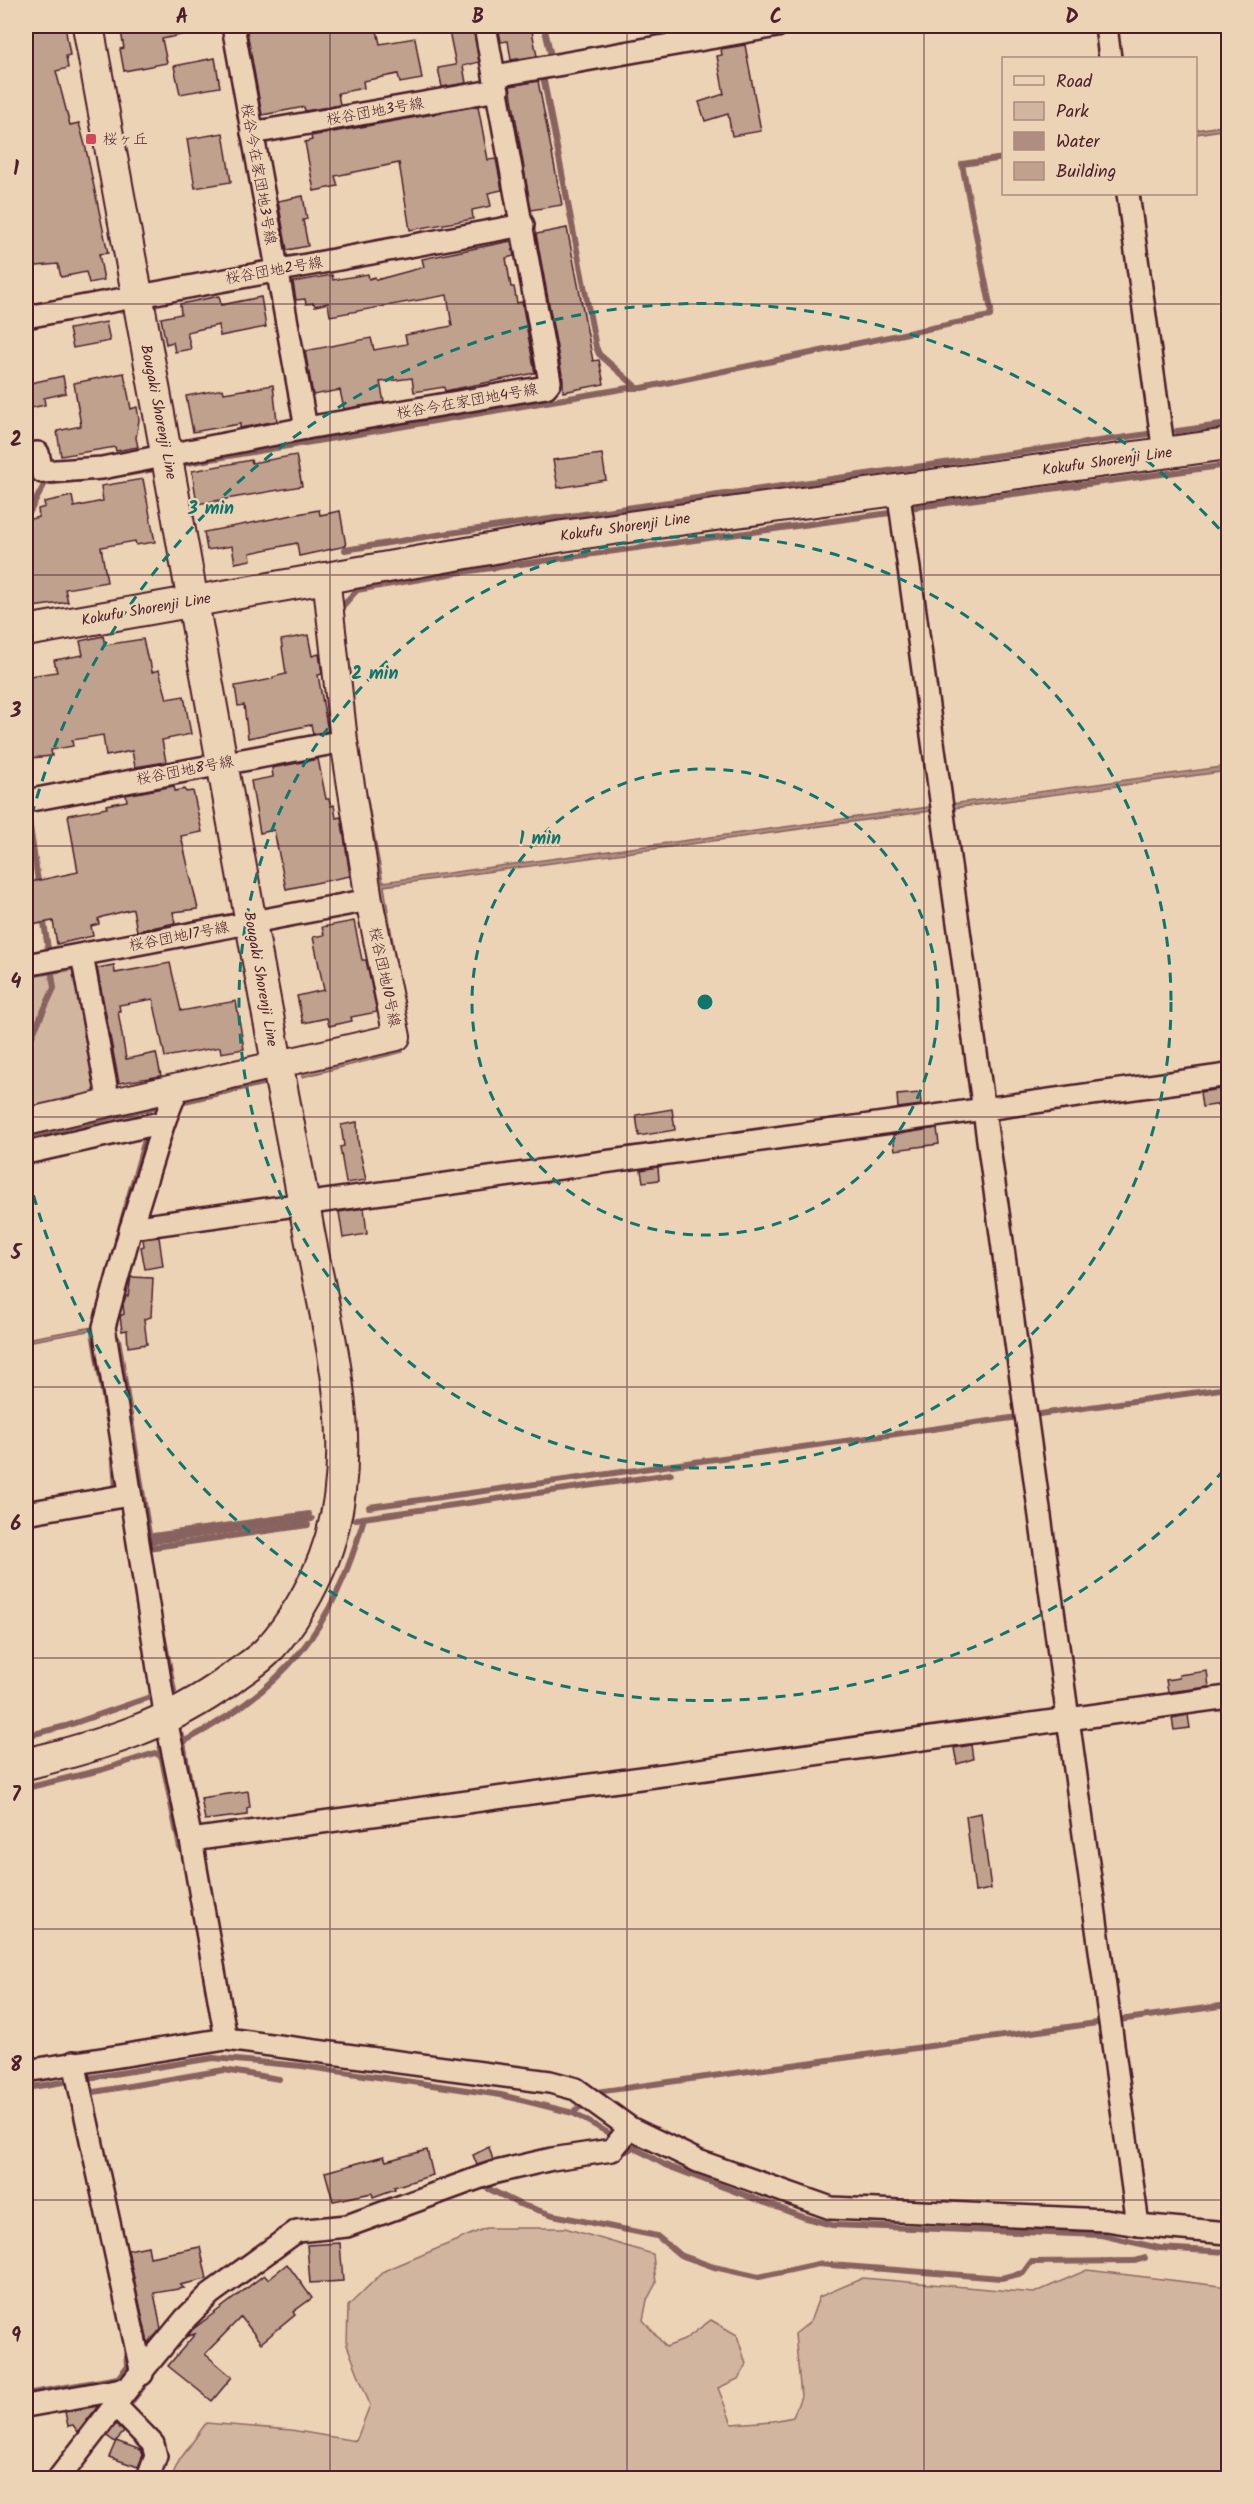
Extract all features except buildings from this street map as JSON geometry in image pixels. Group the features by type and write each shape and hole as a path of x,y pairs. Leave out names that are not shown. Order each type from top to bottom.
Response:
{"main road":[{"name":"Bougaki Shorenji Line","path":"26,1764 123,1736 166,1719 190,1707 267,1652 298,1609 323,1559 340,1505 344,1458 339,1393 88,26"},
{"name":"Kokufu Shorenji Line","path":"26,631 326,576 563,536 1228,444"}],"street":[{"name":"桜谷今在家団地3号線","path":"233,26 306,428"},
{"name":"桜谷今在家団地4号線","path":"26,454 38,453 42,472 102,468 306,428 546,387 550,382 485,26"},
{"name":"桜谷団地3号線","path":"252,133 777,26"},
{"path":"1106,26 1110,57"},
{"path":"1128,195 1164,453"},
{"name":"桜谷団地2号線","path":"26,317 523,225"},
{"path":"898,489 1138,2225"},
{"name":"桜谷団地10号線","path":"26,1122 397,1037 369,900 344,741 326,576"},
{"name":"桜谷団地8号線","path":"26,801 344,741"},
{"name":"桜谷団地17号線","path":"26,965 369,900"},
{"path":"82,955 109,1103"},
{"path":"131,1228 1228,1075"},
{"path":"177,1087 131,1228 104,1327 166,1719 191,1840 225,2039"},
{"path":"26,1153 164,1122"},
{"path":"26,1513 129,1495"},
{"path":"191,1840 1228,1697"},
{"path":"26,2071 225,2039 550,2082 576,2089 630,2128 698,2161 831,2208 1106,2220 1228,2233"},
{"path":"74,2062 135,2381"},
{"path":"58,2478 185,2319 210,2294 297,2231 347,2226 492,2172 552,2159 612,2150 630,2128"},
{"path":"26,2406 135,2381"},
{"path":"115,2406 153,2444 156,2456 148,2478"}],"green space":[{"path":"78,969 101,1095 26,1113 26,978"},
{"path":"486,2228 565,2228 653,2254 656,2283 647,2300 643,2320 666,2347 684,2340 711,2320 737,2335 746,2364 738,2379 718,2388 732,2424 793,2417 801,2396 795,2334 810,2322 819,2297 863,2278 1034,2293 1087,2270 1228,2287 1228,2478 171,2478 179,2461 206,2423 291,2430 356,2441 370,2405 347,2345 348,2306 384,2271"}],"water":[{"path":"1228,125 1228,129 1197,134 1197,130"},
{"path":"355,731 383,882 1228,766 1228,771 954,808 948,811 931,811 384,886 405,1018 401,1019 352,734"},
{"path":"401,1044 403,1052 302,1077 300,1069"},
{"path":"93,1327 93,1330 26,1342 26,1339"}],"waterway":[{"path":"544,26 552,60"},
{"path":"546,73 543,76 596,347 599,354 634,385"},
{"path":"176,465 628,388 642,388 990,316 991,310 962,164 1002,158"},
{"path":"1177,431 1228,424"},
{"path":"345,550 443,534 1148,434"},
{"path":"910,508 1228,465"},
{"path":"126,474 160,468"},
{"path":"26,519 45,483 107,477"},
{"path":"342,612 341,608 357,590 455,573 890,513"},
{"path":"27,806 39,888"},
{"path":"26,1049 54,988 43,916"},
{"path":"176,1103 271,1081"},
{"path":"26,1137 166,1104"},
{"path":"117,1239 146,1136"},
{"path":"96,1322 93,1332 108,1421"},
{"path":"118,1339 149,1534 146,1543"},
{"path":"369,1507 1228,1388"},
{"path":"112,1489 116,1488 113,1449"},
{"path":"356,1519 671,1474"},
{"path":"153,1536 309,1514"},
{"path":"185,1741 220,1721 251,1699 278,1676 301,1651 321,1623 338,1592 364,1518"},
{"path":"146,1542 312,1519"},
{"path":"148,1548 308,1525"},
{"path":"160,1618 174,1691"},
{"path":"26,1736 66,1726 150,1697"},
{"path":"182,1736 194,1805"},
{"path":"160,1749 180,1848"},
{"path":"26,1788 101,1770 155,1753 162,1757"},
{"path":"573,2113 596,2092 1228,2005"},
{"path":"26,2088 213,2058 302,2066 501,2095 573,2113 665,2165 803,2217 832,2225 1101,2235 1159,2248 1228,2252"},
{"path":"94,2092 224,2070 279,2079"},
{"path":"615,2156 633,2148"},
{"path":"485,2187 519,2204 553,2215 657,2236 680,2255 714,2267 759,2277 818,2264 1001,2278 1023,2273 1031,2262 1135,2261 1145,2258"},
{"path":"26,2394 118,2378 127,2367 126,2348"},
{"path":"126,2409 151,2377"}],"place":[{"name":"桜ヶ丘","path":"91,139"}]}
